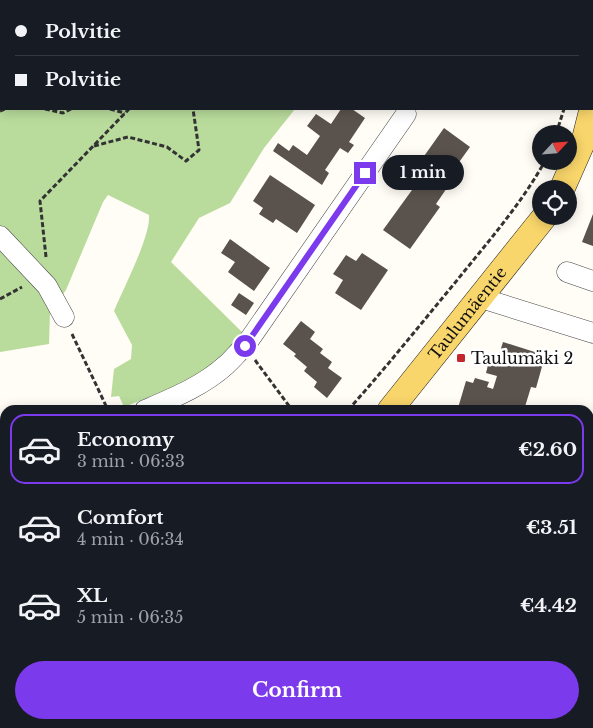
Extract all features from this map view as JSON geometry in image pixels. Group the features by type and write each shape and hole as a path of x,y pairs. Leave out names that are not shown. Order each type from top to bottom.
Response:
{"main road":[{"path":"566,180 584,137 592,110"},
{"name":"Taulumäentie","path":"394,405 538,225"}],"street":[{"path":"157,405 204,382 225,366 245,346 406,114"},
{"path":"0,236 47,286 64,317"},
{"path":"567,272 593,281"},
{"path":"481,298 593,333"}],"path":[{"path":"50,110 63,113 69,110"},
{"path":"114,110 125,113"},
{"path":"0,300 39,278 46,257 40,201 128,110"},
{"path":"93,146 128,137 167,147 186,161 199,150 193,110"},
{"path":"559,125 564,110"},
{"path":"352,405 485,246 524,196 540,170"},
{"path":"485,246 508,265"},
{"path":"64,317 106,405"},
{"path":"245,346 288,405"}],"green space":[{"path":"0,110 294,110 264,148 230,203 199,218 171,262 243,333 221,360 192,380 129,405 123,405 119,396 111,397 114,369 131,359 132,345 114,311 146,236 149,215 108,195 103,202 66,290 50,312 49,344 0,352"}],"building":[{"path":"340,110 353,110 365,118 349,142 354,145 348,153 340,148 325,170 329,173 322,185 273,151 278,143 289,151 293,145 307,155 320,136 307,126 316,114 331,124"},
{"path":"444,128 470,147 449,176 453,179 436,204 440,207 410,249 383,230 412,190 409,188 427,163 422,159"},
{"path":"270,175 315,205 297,233 276,219 273,223 259,214 263,208 253,201"},
{"path":"593,214 593,246 582,242"},
{"path":"230,239 270,268 254,291 228,272 235,262 221,253"},
{"path":"362,253 388,270 361,310 335,293 343,280 333,274 346,255 356,261"},
{"path":"239,293 254,303 246,315 231,305"},
{"path":"301,321 315,332 310,339 323,349 320,353 332,362 328,368 342,378 327,398 314,387 317,382 304,371 307,367 294,356 296,354 283,344"},
{"path":"503,342 541,354 539,362 543,363 536,388 531,387 526,405 459,405 466,381 473,383 475,378 489,382 487,387 493,389 497,376 486,373 489,361 500,364 502,359 498,358"}],"place":[{"name":"Taulumäki 2","path":"461,358"}],"route":[{"path":"245,346 365,173"}]}
